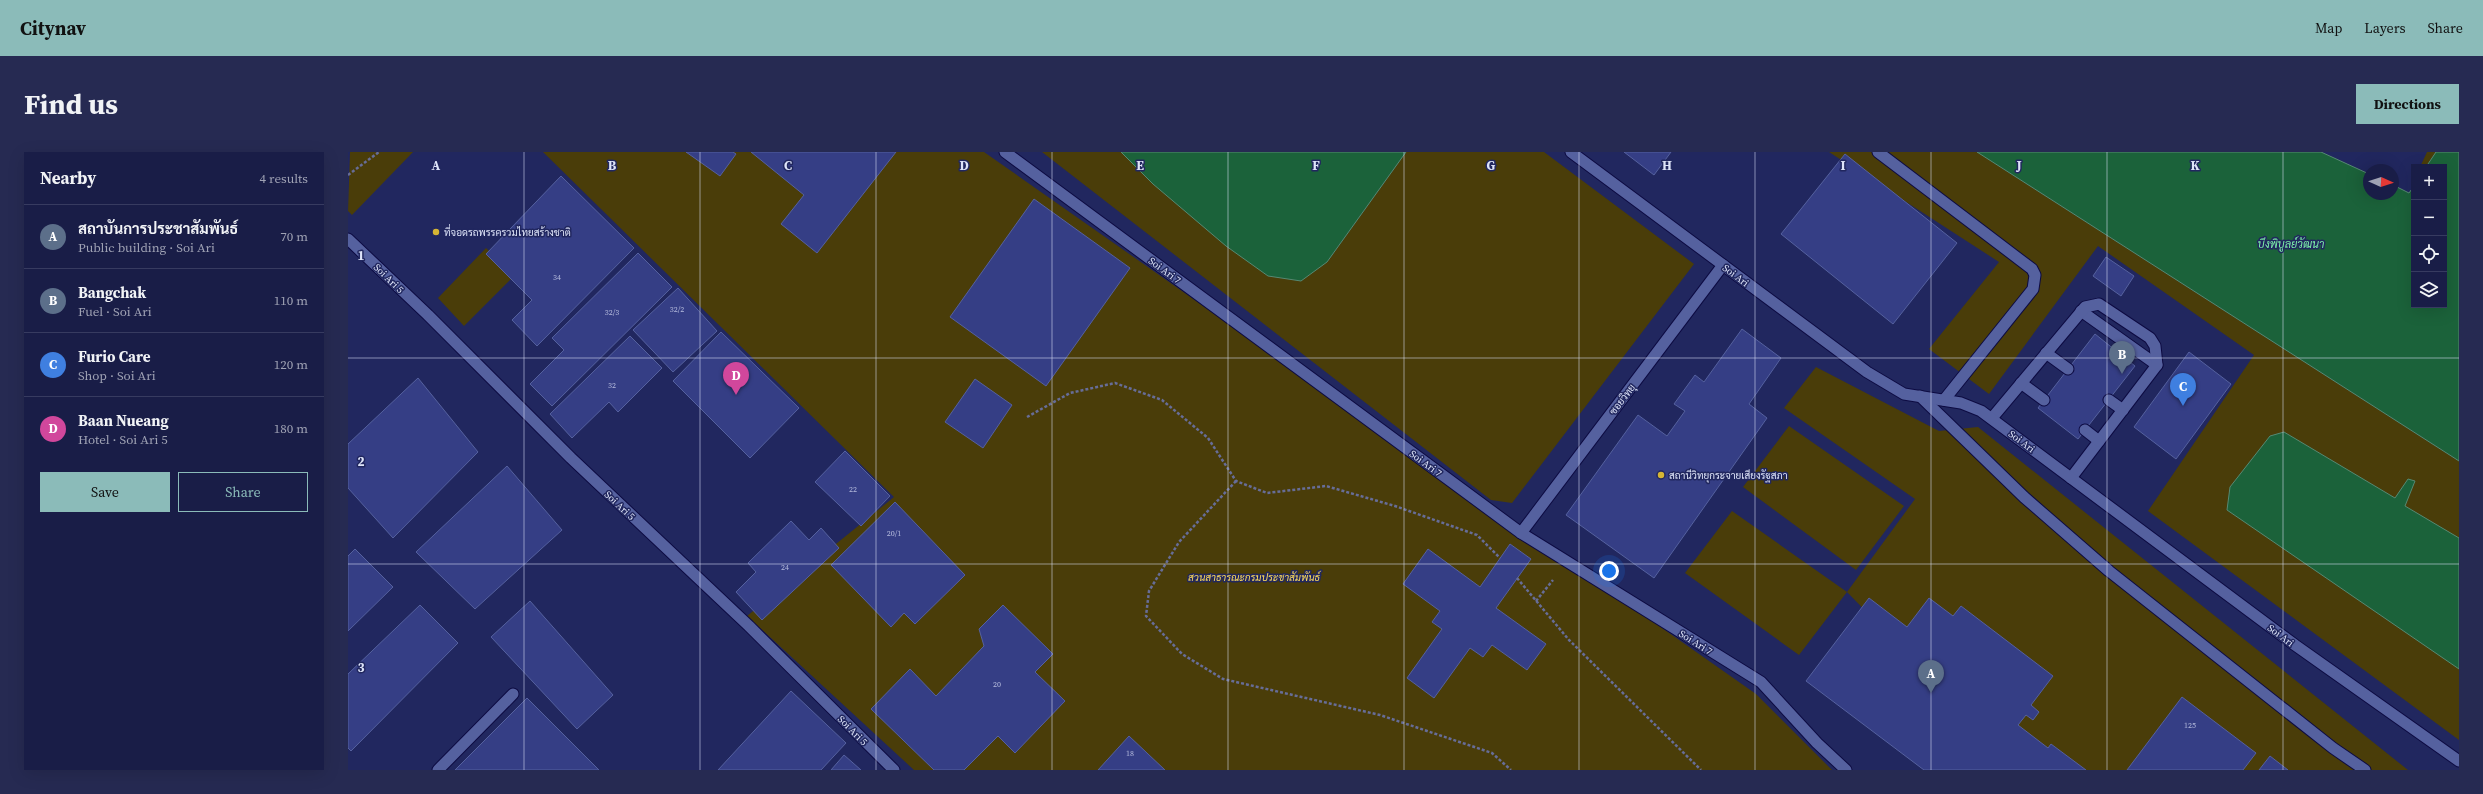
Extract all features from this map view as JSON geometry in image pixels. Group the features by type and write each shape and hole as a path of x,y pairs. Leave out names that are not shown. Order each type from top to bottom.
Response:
{"street":[{"name":"Soi Ari 7","path":"1005,152 1521,533 1761,682 1817,743 1846,770"},
{"name":"Soi Ari","path":"1571,152 1867,372 1904,394 1944,400 1968,406 1992,418 2295,645 2459,761"},
{"path":"1878,152 2032,269 2035,275 2033,290 1944,400"},
{"name":"Soi Ari 5","path":"348,239 434,320 565,453 749,626 894,770"},
{"name":"ซอยวิทยุ","path":"1521,533 1723,265"},
{"path":"1992,418 2085,306 2100,304 2150,338 2156,346 2157,365 2071,478"},
{"path":"2081,311 2157,365"},
{"path":"2046,353 2068,369"},
{"path":"2021,384 2044,400"},
{"path":"1920,396 2024,498 2109,571 2332,748 2365,770"},
{"path":"2109,400 2123,410"},
{"path":"2085,430 2099,441"},
{"path":"438,770 513,694"}],"path":[{"path":"348,175 379,152"},
{"path":"1027,417 1070,393 1115,383 1162,400 1208,438 1236,481 1267,493 1326,486 1395,506 1477,535 1500,558"},
{"path":"1236,481 1179,542 1149,590 1146,616 1182,654 1223,679 1380,715 1492,753 1511,770"},
{"path":"1517,578 1569,640 1701,770"}],"green space":[{"path":"350,152 413,152 352,215 348,211"},
{"name":"สวนสาธารณะกรมประชาสัมพันธ์","path":"543,152 984,152 1756,694 1832,770 914,770 747,616 894,497"},
{"path":"1042,152 1121,152 1153,184 1327,262 1406,152 1544,152 1694,264 1512,503 1491,500"},
{"path":"1829,152 1977,152 2459,461 2459,740 2148,511 2254,355 2098,246 1989,394 1929,349 1999,262"},
{"path":"2427,152 2436,152 2428,164 2421,164"},
{"path":"486,248 515,275 464,326 438,298"},
{"path":"1816,367 1939,431 1978,427 2408,770 2021,770 1847,592 1915,499 1784,408"},
{"path":"1789,426 1904,506 1856,570 1743,487"},
{"path":"1732,511 1847,592 1799,655 1685,573"}],"water":[{"path":"1121,152 1406,152 1327,262 1301,281 1268,276 1226,246 1153,184"},
{"name":"บึงพิบูลย์วัฒนา","path":"1977,152 2321,152 2363,171 2363,200 2399,200 2399,188 2409,193 2411,190 2411,308 2447,308 2447,164 2428,164 2436,152 2459,152 2459,461"},
{"path":"2284,432 2395,498 2408,479 2415,481 2405,506 2459,538 2459,669 2227,510 2230,487 2270,436"}],"building":[{"path":"686,152 733,152 736,154 720,176"},
{"path":"751,152 896,152 817,253 781,224 804,195"},
{"path":"1624,152 1671,152 1654,175"},
{"path":"1845,154 1957,243 1893,324 1781,234"},
{"path":"561,176 634,248 537,346 512,320 532,300 486,254"},
{"path":"1034,199 1130,268 1046,386 950,317"},
{"path":"638,253 672,287 552,406 530,384 564,350 552,338"},
{"path":"2106,257 2134,276 2121,296 2093,276"},
{"path":"678,288 717,331 673,372 633,330"},
{"name":"สถานีวิทยุกระจายเสียงรัฐสภา","path":"1742,329 1781,358 1749,404 1767,418 1654,578 1566,515 1638,415 1667,436 1685,411 1674,404 1695,375 1704,382"},
{"path":"721,332 799,408 750,458 673,381"},
{"path":"2095,334 2135,366 2078,439 2038,408"},
{"path":"630,336 662,368 618,412 609,402 572,438 550,414"},
{"path":"2189,352 2231,384 2176,459 2134,427"},
{"path":"418,378 478,452 393,538 348,488 348,444"},
{"path":"975,379 1012,405 983,448 945,422"},
{"path":"845,451 890,496 861,526 815,482"},
{"path":"507,466 562,530 475,609 416,552"},
{"path":"895,502 965,575 915,624 904,613 891,627 831,565"},
{"path":"791,521 809,540 821,528 839,548 762,620 736,592 756,572 748,563"},
{"path":"1510,544 1531,559 1496,608 1546,644 1527,670 1492,645 1483,657 1470,648 1434,698 1407,678 1442,629 1432,622 1440,611 1403,584 1428,549 1480,587"},
{"path":"355,549 393,587 348,631 348,556"},
{"path":"1869,598 1907,627 1929,598 1953,616 1961,606 2053,676 2031,705 2039,712 2033,720 2026,715 2018,725 2048,748 2051,744 2086,770 1924,770 1806,681"},
{"path":"530,601 613,695 577,729 491,637"},
{"path":"420,605 458,643 351,751 348,748 348,674"},
{"path":"1003,605 1053,654 1035,672 1065,701 1015,753 998,736 964,770 934,770 871,709 910,669 936,696 984,646 979,629"},
{"path":"791,691 846,743 821,770 718,770"},
{"path":"2182,697 2256,753 2243,770 2127,770"},
{"path":"527,698 599,770 455,770"},
{"path":"1129,736 1165,770 1098,770"},
{"path":"844,755 861,770 831,770"},
{"path":"2270,756 2288,770 2259,770"}],"place":[{"name":"ที่จอดรถพรรครวมไทยสร้างชาติ","path":"436,232"},
{"name":"Bangchak","path":"2122,374"},
{"name":"Baan Nueang","path":"736,395"},
{"name":"Furio Care","path":"2183,406"},
{"name":"สถานีวิทยุกระจายเสียงรัฐสภา","path":"1661,475"},
{"name":"สถาบันการประชาสัมพันธ์","path":"1931,693"}]}
